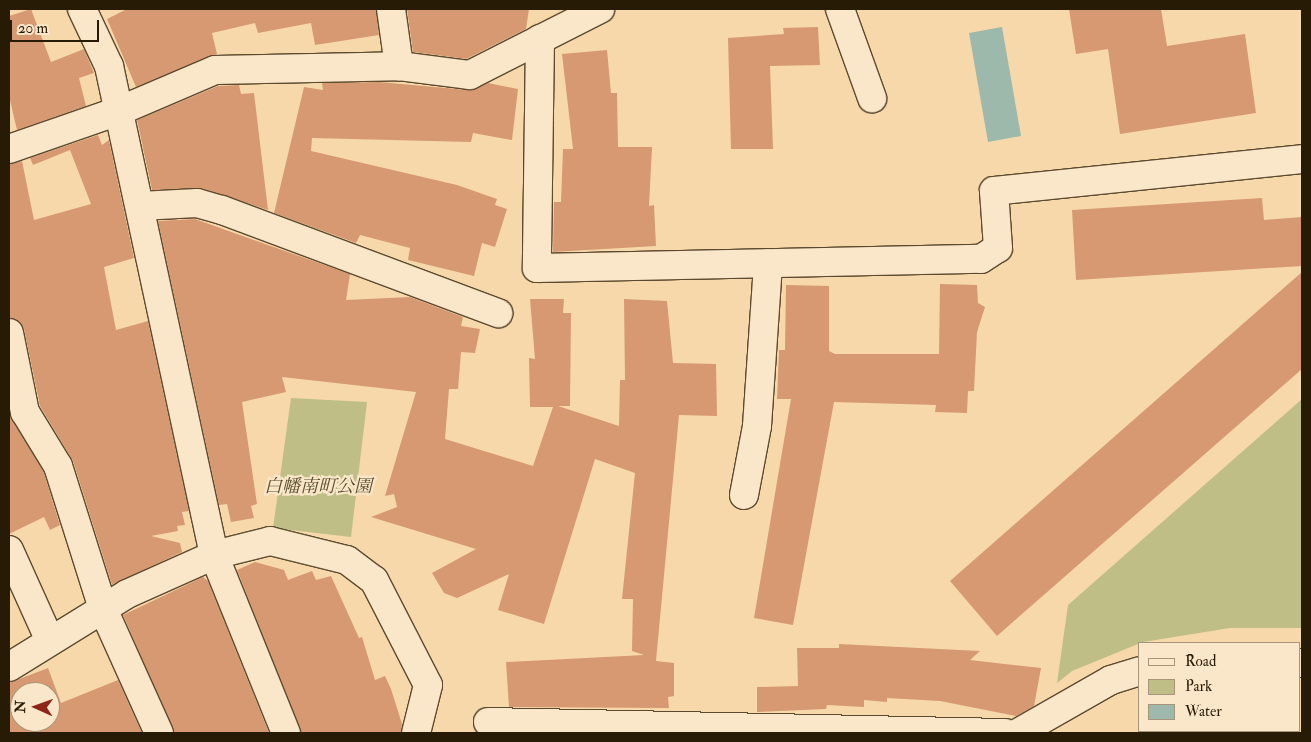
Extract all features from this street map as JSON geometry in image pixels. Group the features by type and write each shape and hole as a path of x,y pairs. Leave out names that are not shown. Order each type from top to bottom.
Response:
{"street":[{"path":"82,9 110,66 214,555 286,733"},
{"path":"391,9 399,66"},
{"path":"9,149 119,111 216,70 399,66 470,75 600,9"},
{"path":"840,9 872,98"},
{"path":"540,39 537,268 981,259 998,248 994,191 1302,159"},
{"path":"140,206 197,203 222,210 498,313"},
{"path":"744,495 757,426 768,263"},
{"path":"9,333 25,412 58,466 103,609 159,733"},
{"path":"9,667 103,609 214,555 270,542 347,560 374,580 428,685 416,733"},
{"path":"9,550 50,641"},
{"path":"1038,728 1111,680 1138,672"},
{"path":"488,722 1006,733"}],"green space":[{"name":"白幡南町公園","path":"291,398 367,402 351,537 273,528"},
{"path":"1302,399 1302,628 1230,628 1138,642 1138,644 1072,671 1057,683 1068,605"}],"water":[{"path":"1002,27 1021,136 988,142 969,33"}],"building":[{"path":"31,9 51,62 84,49 94,73 79,78 86,106 17,130 9,96 9,16"},
{"path":"127,9 376,9 379,35 315,45 311,23 258,33 255,23 212,33 217,54 136,87 107,19"},
{"path":"407,9 529,9 526,29 466,59 413,52"},
{"path":"1069,9 1161,9 1167,46 1245,34 1256,113 1120,134 1108,49 1076,54"},
{"path":"818,27 820,65 770,66 773,149 731,149 728,38 784,34 783,28"},
{"path":"607,50 611,93 617,93 618,147 652,147 649,206 654,205 656,246 553,252 554,202 561,202 563,149 573,149 562,54"},
{"path":"379,82 468,90 488,83 518,89 512,140 473,133 471,142 312,138 311,151 457,185 497,199 495,205 507,209 495,247 482,243 474,276 408,260 410,248 360,235 356,243 274,213 304,87 323,90 322,83"},
{"path":"239,85 241,94 254,93 268,210 201,188 152,190 137,120 218,86"},
{"path":"98,135 102,145 109,140 134,258 104,267 116,330 148,321 189,511 182,512 185,525 177,526 178,531 151,536 180,543 182,552 112,585 73,461 40,406 24,329 20,322 9,318 9,164 22,161 34,220 91,204 70,150 33,165 30,158"},
{"path":"1262,198 1264,220 1302,217 1302,266 1076,280 1072,210"},
{"path":"195,219 350,274 346,300 410,297 463,317 461,326 480,329 475,353 461,352 458,389 449,389 445,439 533,466 553,407 530,407 529,358 535,359 530,299 564,299 563,313 571,313 570,406 558,406 619,426 620,380 625,380 624,299 667,301 673,363 716,364 717,416 679,415 656,661 674,663 674,696 668,697 669,708 509,707 506,662 644,655 632,651 633,599 622,599 635,473 595,459 544,624 498,610 509,574 457,598 444,593 432,573 476,549 371,517 397,507 394,494 385,496 416,392 282,377 286,392 242,402 257,504 251,506 254,518 231,522 227,504 219,505 158,221"},
{"path":"1302,272 1302,369 997,636 950,581"},
{"path":"940,284 977,285 978,303 985,307 977,332 974,391 968,391 967,413 935,412 936,405 834,402 793,625 754,618 791,399 777,399 779,350 785,350 786,285 829,286 829,351 835,354 939,354"},
{"path":"9,410 44,473 60,525 50,530 44,517 9,534"},
{"path":"255,562 284,570 288,580 312,571 316,580 331,576 359,638 362,637 375,680 385,676 391,689 402,724 401,733 301,733 237,570"},
{"path":"203,577 208,581 269,733 174,733 123,615"},
{"path":"839,644 980,651 970,660 1041,668 1034,706 1016,716 940,701 887,698 887,702 864,700 864,707 827,705 826,709 757,712 757,687 798,686 797,648 839,648"},
{"path":"48,668 53,682 12,682"},
{"path":"118,680 142,733 9,733 9,683 10,732 60,732 60,700 61,703"}]}
